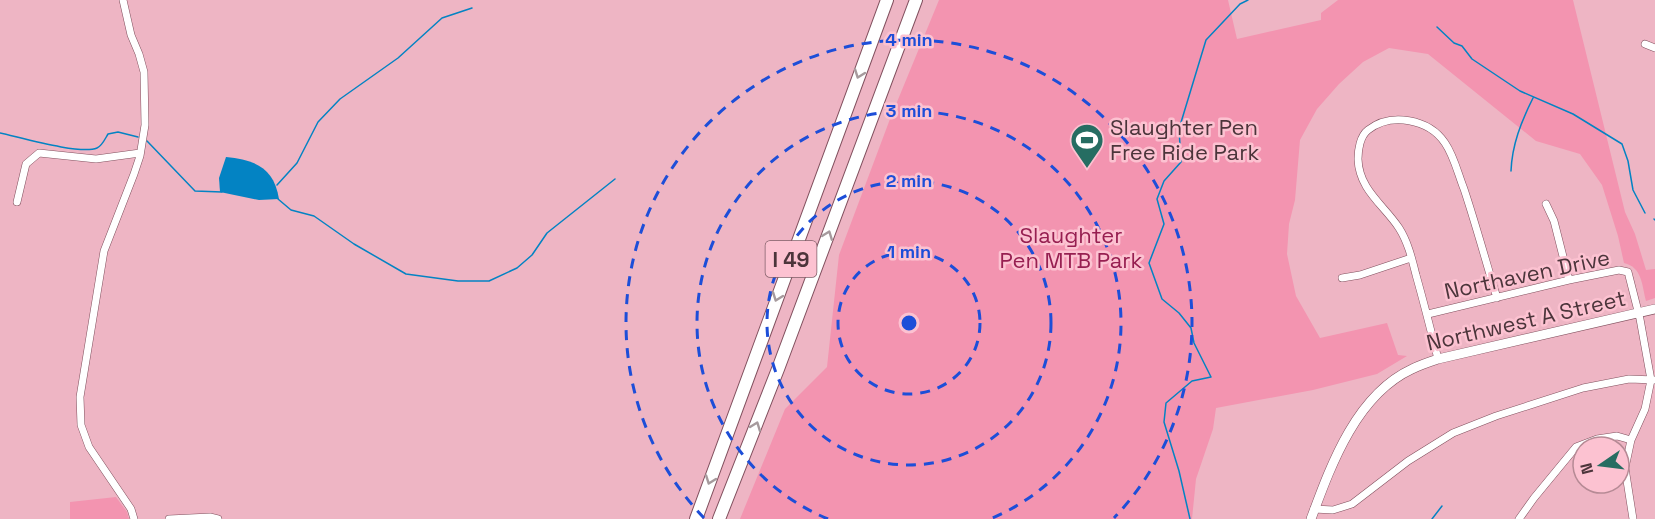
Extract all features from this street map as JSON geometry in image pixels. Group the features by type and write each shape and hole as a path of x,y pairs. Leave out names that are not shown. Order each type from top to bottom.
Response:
{"highway":[{"name":"I 49","path":"696,519 887,0"},
{"name":"I 49","path":"719,519 916,0"}],"street":[{"path":"123,0 131,35 140,54 144,72 146,109 140,153 104,251 80,397 81,425 89,447 131,508 134,519"},
{"path":"1645,44 1655,48"},
{"path":"1438,359 1412,258 1398,227 1372,197 1363,181 1358,161 1359,144 1367,130 1385,122 1412,120 1432,129 1445,142 1455,164 1497,298"},
{"path":"17,202 26,164 39,153 96,159 140,153"},
{"path":"1546,204 1554,221 1569,280"},
{"path":"1342,278 1412,258"},
{"name":"Northaven Drive","path":"1428,314 1619,270 1628,272 1639,313"},
{"name":"Northwest A Street","path":"1312,514 1354,422 1378,393 1410,369 1438,359 1655,309"},
{"path":"1631,440 1645,408 1653,380 1639,313"},
{"path":"1312,514 1352,504 1408,462 1453,433 1496,416 1583,388 1629,379 1653,380"},
{"path":"1519,519 1571,453"},
{"path":"1629,495 1633,519"},
{"path":"170,519 210,517 218,519"}],"green space":[{"name":"Slaughter Pen MTB Park","path":"939,0 1228,0 1237,39 1321,20 1321,13 1338,0 1573,0 1625,212 1635,234 1646,270 1655,269 1655,298 1646,301 1638,273 1630,265 1624,263 1602,185 1580,154 1536,141 1428,54 1389,48 1363,62 1339,84 1317,109 1300,140 1295,200 1289,224 1287,254 1296,296 1320,338 1387,323 1398,355 1407,356 1377,374 1313,390 1216,408 1213,429 1196,479 1192,519 740,519 785,409 827,367 839,255 890,119"},
{"path":"116,497 127,512 129,519 70,519 70,502"}],"water":[{"path":"226,157 246,160 262,168 273,180 279,199 259,200 220,192 219,178"}],"waterway":[{"path":"1190,519 1179,471 1164,422 1166,403 1192,381 1211,377 1194,343 1191,328 1179,313 1162,299 1149,263 1164,224 1157,199 1164,181 1181,162 1179,129 1206,40 1240,4 1248,0"},
{"path":"277,185 297,163 318,122 340,99 398,58 442,18 472,8"},
{"path":"1437,27 1454,43 1462,46 1472,59 1520,91 1573,114 1622,144 1628,161 1633,190 1645,213"},
{"path":"1511,171 1518,134 1533,98"},
{"path":"0,133 89,150 99,147 108,134 118,132 138,137"},
{"path":"147,141 195,191 222,192"},
{"path":"278,199 291,210 314,216 354,244 406,274 458,281 489,281 517,268 532,255 547,233 615,179"},
{"path":"1432,519 1442,506"}],"place":[{"name":"Slaughter Pen Free Ride Park","path":"1087,169"}]}
